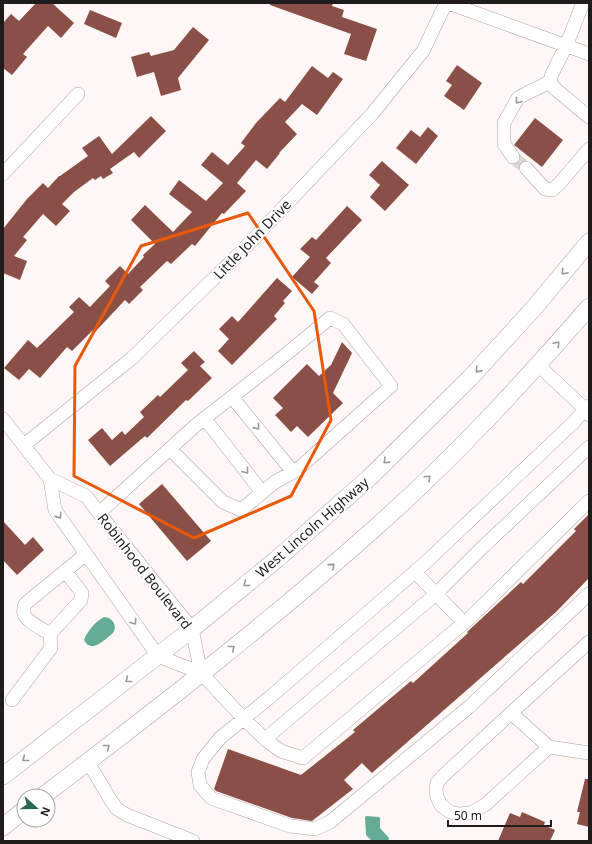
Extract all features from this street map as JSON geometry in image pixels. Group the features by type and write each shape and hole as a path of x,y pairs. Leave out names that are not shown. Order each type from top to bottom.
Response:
{"main road":[{"name":"West Lincoln Highway","path":"3,776 192,629 276,559 369,478 470,378 534,308 589,242"},
{"path":"54,788 291,601 377,526 451,457 505,401 589,307"},
{"path":"3,827 16,816"}],"street":[{"path":"447,3 589,54"},
{"name":"Little John Drive","path":"24,445 131,359 252,240 372,114 423,51 447,3"},
{"path":"583,3 550,81 553,87 589,117"},
{"path":"513,157 504,144 504,123 518,98 550,81"},
{"path":"3,174 78,94"},
{"path":"526,168 545,189 552,190 589,149"},
{"path":"99,513 170,449 205,418 330,318 343,324 391,386 297,470 275,482 241,510 223,502 170,449"},
{"path":"538,365 588,410 415,572 269,698 220,738 203,759 198,772 200,785 211,798 290,826 315,829 330,822 469,707 589,594"},
{"path":"232,397 293,472"},
{"path":"205,418 262,492"},
{"name":"Robinhood Boulevard","path":"3,419 50,479 86,496 192,629 201,673"},
{"path":"265,739 436,594 589,447"},
{"name":"Robinhood Boulevard","path":"50,479 55,510 158,656"},
{"path":"158,656 201,673 265,739 281,751 303,758 471,617 589,501"},
{"path":"50,634 27,619 24,615 25,604 86,554"},
{"path":"12,700 51,648 50,634 81,600 82,593 65,571"},
{"path":"415,572 464,623"},
{"path":"549,747 485,804 471,813 458,814 450,812 441,805 437,797 437,783 443,776 589,642"},
{"path":"511,713 549,747 589,754"},
{"path":"88,762 110,800 117,809 127,815 193,841"}],"highlighted area":[{"path":"248,213 314,311 331,420 291,496 194,538 74,476 75,366 141,246"}],"shaded area":[{"path":"104,617 112,620 115,627 113,633 97,645 91,646 84,640 92,627"},
{"path":"366,816 380,818 380,828 389,838 388,841 372,841 366,835"}],"building":[{"path":"36,3 52,3 74,23 61,38 48,26 23,54 27,57 12,75 3,68 3,23 11,14 19,21"},
{"path":"270,3 333,3 332,6 344,10 342,17 377,29 366,61 344,54 351,34 270,5"},
{"path":"90,10 122,23 116,38 84,24"},
{"path":"193,27 209,40 178,78 181,90 161,96 154,72 137,77 131,57 149,52 151,56 174,50"},
{"path":"457,65 482,83 464,110 444,96 452,85 446,81"},
{"path":"312,66 328,78 333,72 343,79 317,115 302,104 285,122 297,134 279,153 267,169 256,160 237,183 246,191 224,214 222,213 195,246 192,244 171,264 167,261 140,287 143,290 129,304 125,300 95,332 93,330 72,351 67,347 40,378 29,369 19,380 4,368 28,340 37,348 74,312 69,307 79,297 90,307 110,286 105,281 120,266 128,274 144,257 143,255 155,244 131,220 145,205 173,232 192,212 169,194 179,180 206,201 223,183 201,165 212,152 228,165 245,146 241,143 256,123 280,98 285,102"},
{"path":"151,116 166,131 139,158 134,152 110,169 113,173 103,179 101,176 95,180 93,178 74,192 62,204 70,211 56,226 43,214 23,237 27,240 14,256 27,261 20,280 3,273 3,229 27,199 43,183 48,188 59,176 88,156 82,148 99,136 112,154"},
{"path":"535,118 563,140 542,167 514,145"},
{"path":"428,127 438,136 416,164 396,148 411,130 420,137"},
{"path":"382,161 409,185 385,211 370,197 380,185 369,175"},
{"path":"347,206 362,220 326,258 331,263 314,282 319,286 312,294 292,277 310,257 300,249 312,237 316,240"},
{"path":"277,278 292,291 283,301 285,303 274,316 277,319 232,365 218,351 229,339 219,329 232,316 238,322"},
{"path":"342,342 352,353 333,393 343,403 308,437 297,426 291,432 275,415 283,408 273,398 307,364 319,376 331,365"},
{"path":"194,351 205,362 200,366 212,378 188,401 186,400 147,438 145,436 110,466 88,440 102,428 112,440 122,431 125,435 144,417 140,412 158,395 160,397 188,370 181,363"},
{"path":"162,484 211,541 187,561 139,504"},
{"path":"589,514 589,578 556,612 372,773 362,763 344,780 353,789 312,821 292,818 214,789 228,749 301,775 355,732 353,730 411,681 413,683 521,582 523,584 576,531 574,529"},
{"path":"3,521 25,545 33,537 44,550 17,575 3,560"},
{"path":"585,779 589,779 589,827 577,824 580,812 577,812"},
{"path":"522,812 545,822 544,825 555,830 550,841 498,841 510,813 520,817"}],"tunnel":[{"path":"513,157 526,168"}]}
